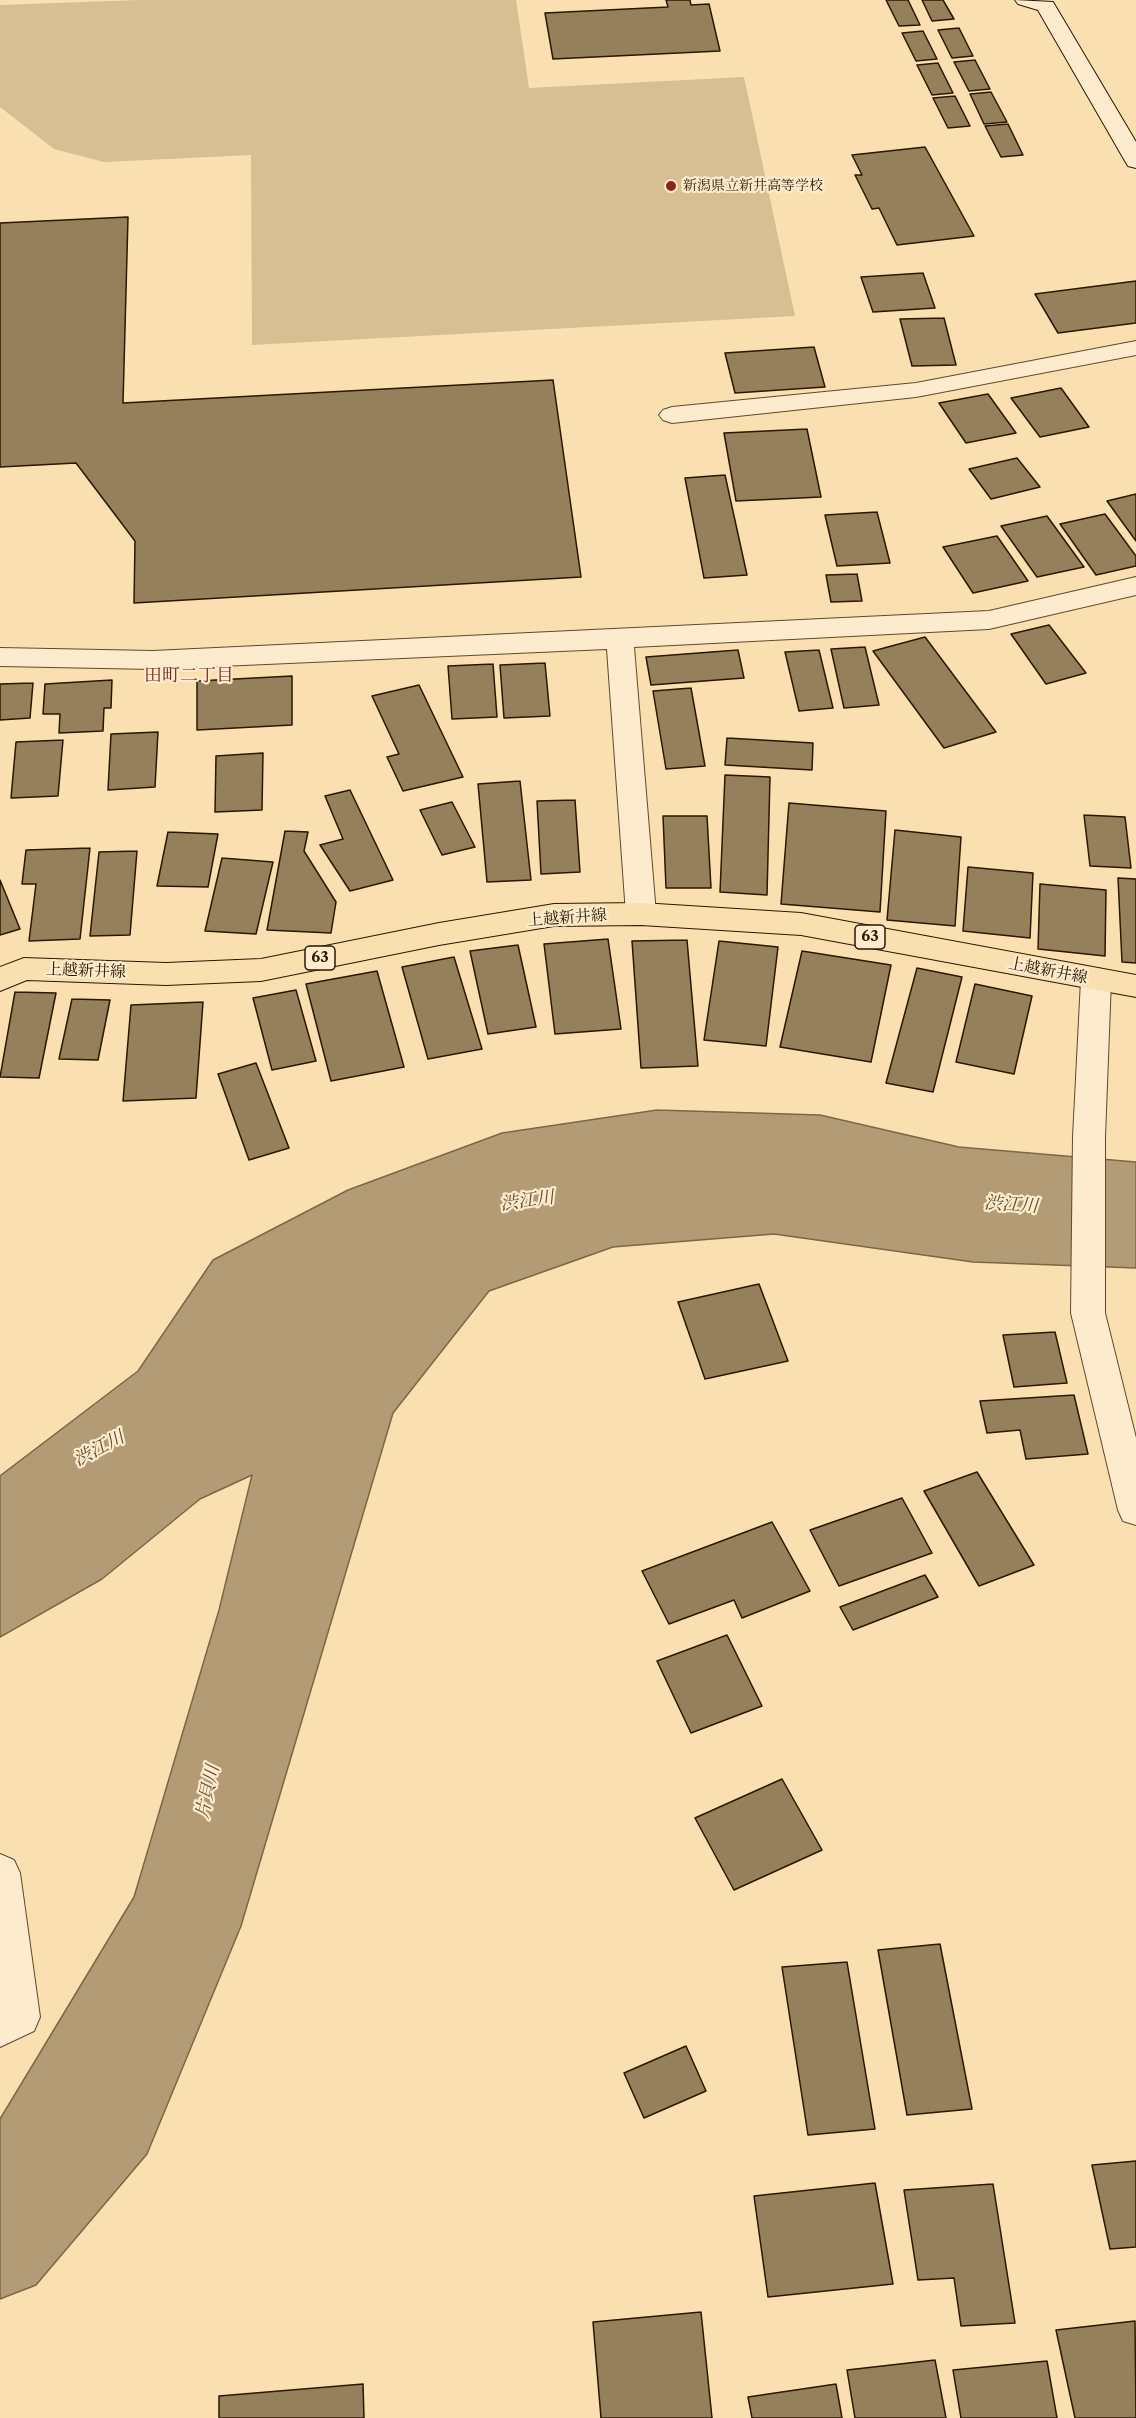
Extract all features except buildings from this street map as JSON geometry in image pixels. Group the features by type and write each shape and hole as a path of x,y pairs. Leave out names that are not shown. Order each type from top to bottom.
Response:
{"main road":[{"name":"上越新井線","path":"0,980 24,969 166,974 261,970 439,934 554,915 641,915 801,924 1136,987"}],"street":[{"path":"1025,0 1046,6 1136,161"},
{"path":"672,415 916,390 1136,348"},
{"path":"0,657 153,660 989,620 1136,586"},
{"path":"620,639 641,915"},
{"path":"1096,980 1089,1137 1088,1313 1136,1510"},
{"path":"0,1873 19,2017 0,2027"}],"shaded area":[{"path":"139,0 516,0 529,88 744,77 795,316 252,345 251,155 104,162 54,149 0,107 0,5"}],"water":[{"path":"657,1110 820,1115 959,1147 1136,1162 1136,1268 973,1262 774,1234 613,1247 489,1291 393,1413 241,1926 147,2154 36,2285 0,2299 0,2119 134,1897 219,1610 252,1475 200,1499 102,1579 0,1637 0,1476 138,1371 213,1260 348,1190 502,1133"}],"place":[{"name":"新潟県立新井高等学校","path":"671,186"}],"district":[{"name":"田町二丁目","path":"189,676"}],"water label":[{"name":"渋江川","path":"527,1201"},
{"name":"渋江川","path":"1011,1205"},
{"name":"渋江川","path":"99,1449"},
{"name":"片貝川","path":"208,1792"}]}
